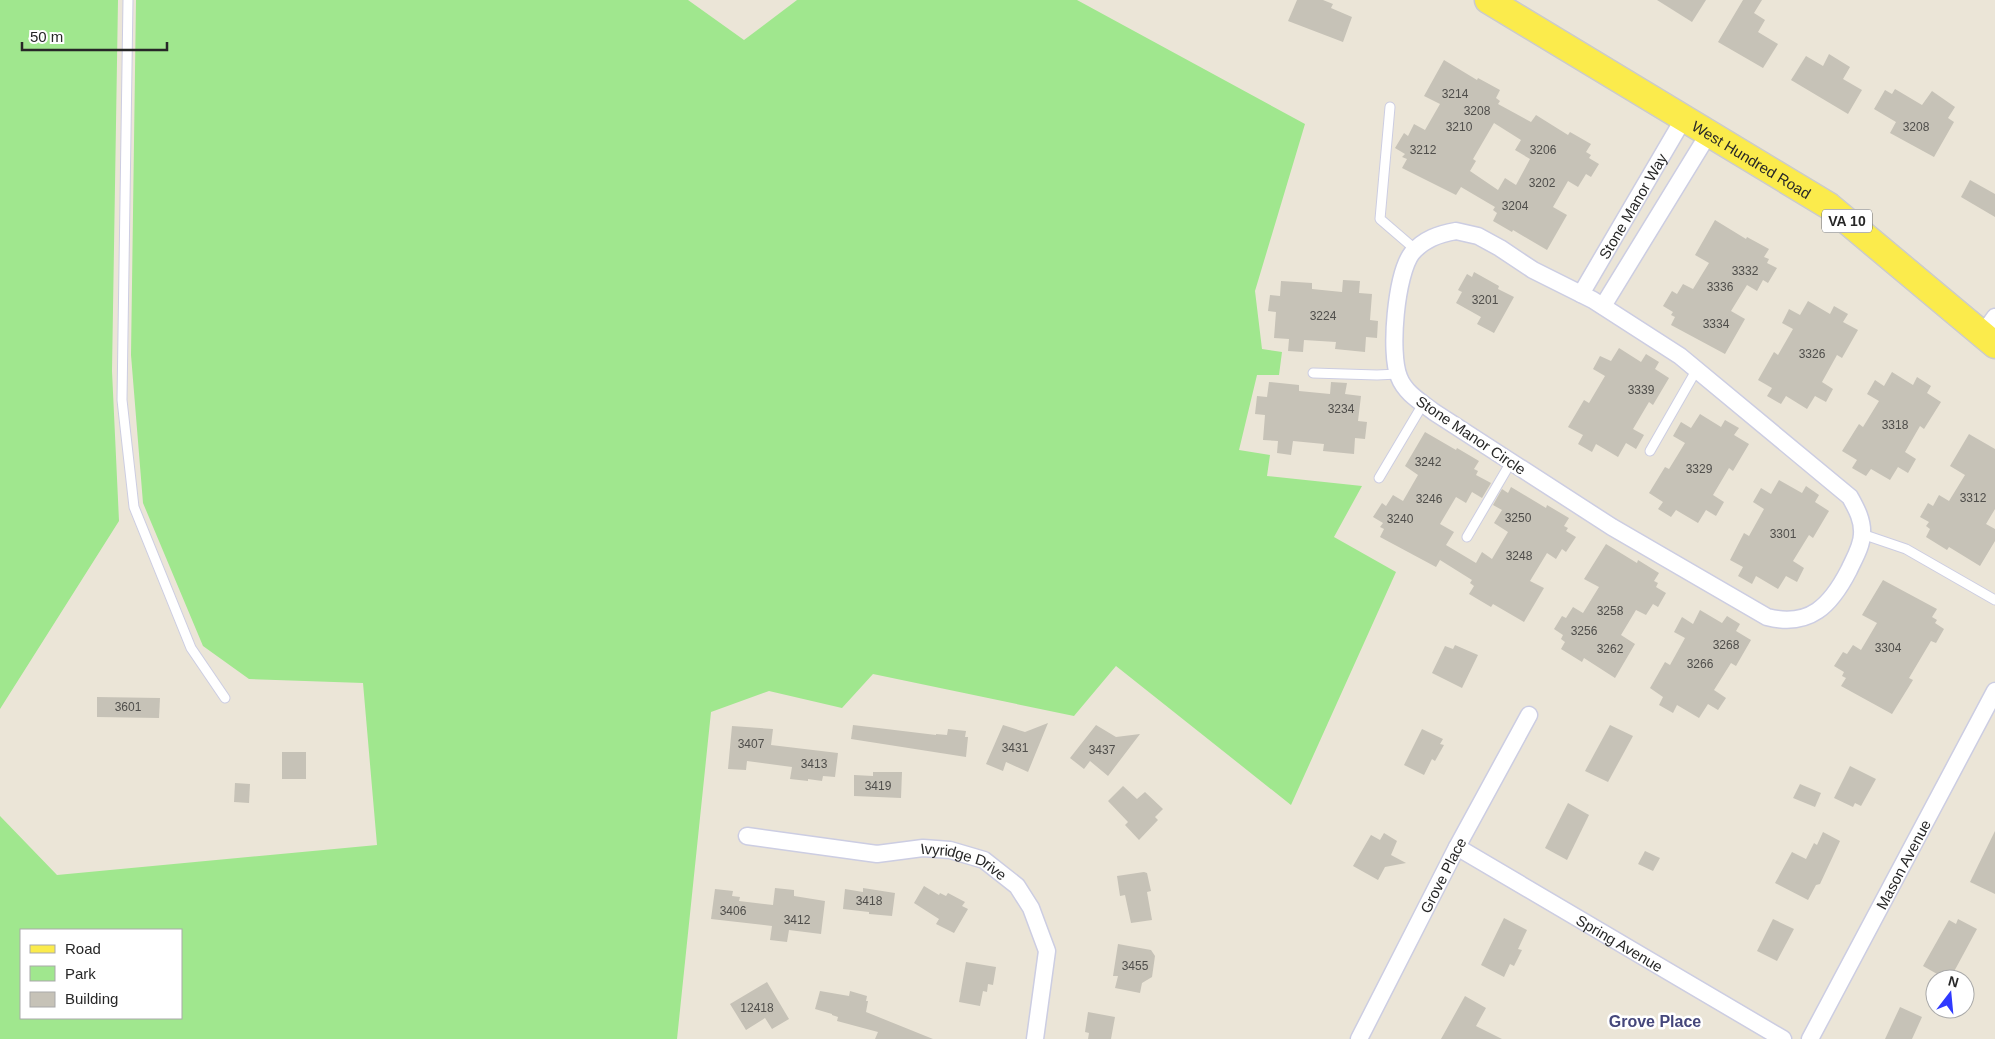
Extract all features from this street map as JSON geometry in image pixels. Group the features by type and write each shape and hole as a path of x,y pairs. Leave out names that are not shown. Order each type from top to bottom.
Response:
{"main road":[{"name":"West Hundred Road","path":"1488,0 1829,206 1991,332"}],"street":[{"name":"Stone Manor Way","path":"1582,294 1684,118"},
{"name":"Stone Manor Way","path":"1603,306 1709,133"},
{"name":"Stone Manor Circle","path":"1462,232 1478,236 1533,270 1582,294 1680,356 1850,498 1859,513 1862,534 1856,555 1842,584 1824,607 1813,614 1797,619 1768,617 1612,527 1511,462 1423,404 1409,392 1398,374 1394,363 1394,340 1399,293 1404,268 1423,243 1439,234 1462,232"},
{"name":"Mason Avenue","path":"1810,1039 1995,691"},
{"name":"Grove Place","path":"1359,1039 1457,847 1530,715"},
{"name":"Ivyridge Drive","path":"747,836 877,854 923,848 950,850 984,860 1017,886 1031,908 1047,951 1036,1039"},
{"name":"Spring Avenue","path":"1457,847 1783,1039"}],"lane":[{"path":"128,0 122,400 134,507 191,648 225,698"},
{"path":"1390,107 1380,219 1416,250"},
{"path":"1650,451 1697,369"},
{"path":"1313,373 1398,374"},
{"path":"1379,478 1423,404"},
{"path":"1467,536 1511,462"},
{"path":"1862,534 1906,549 1995,600"}],"green space":[{"path":"0,0 118,0 112,371 119,521 0,709"},
{"path":"136,0 688,0 744,40 797,0 1077,0 1305,124 1255,291 1262,349 1282,352 1279,375 1257,375 1239,450 1270,455 1267,476 1362,486 1334,537 1396,572 1291,805 1116,666 1074,716 873,674 842,708 769,691 711,712 677,1039 0,1039 0,816 57,875 377,845 363,683 249,679 203,646 143,503 131,355"}],"building":[{"path":"1297,0 1323,0 1333,4 1331,8 1352,17 1343,42 1288,21"},
{"path":"1657,0 1706,0 1692,22"},
{"path":"1743,0 1762,0 1754,13 1765,20 1758,32 1778,44 1763,68 1718,42"},
{"path":"1829,54 1850,67 1843,79 1862,90 1848,114 1791,80 1806,56 1823,66"},
{"path":"1444,60 1477,80 1478,78 1500,90 1496,98 1500,101 1498,104 1531,122 1536,115 1568,135 1570,132 1591,144 1586,152 1591,155 1589,158 1599,164 1591,177 1586,174 1578,187 1568,181 1553,207 1567,215 1547,250 1513,230 1512,232 1493,221 1497,213 1493,210 1495,207 1461,187 1456,195 1402,168 1407,159 1402,157 1405,154 1395,148 1404,133 1408,136 1414,124 1425,130 1440,104 1424,96","holes":["1494,123 1521,140 1515,150 1530,159 1516,185 1505,178 1498,190 1470,171 1476,161 1473,159"]},
{"path":"1895,89 1922,105 1932,91 1955,107 1948,118 1954,122 1934,157 1890,133 1896,122 1874,109 1885,90 1892,94"},
{"path":"1970,180 1995,194 1995,217 1961,197"},
{"path":"1715,220 1746,239 1747,237 1769,249 1764,257 1769,259 1767,263 1777,268 1768,283 1763,280 1757,291 1747,285 1731,311 1745,319 1725,354 1671,325 1675,317 1671,315 1673,312 1663,306 1672,291 1677,294 1683,284 1693,289 1709,263 1695,255"},
{"path":"1474,272 1499,286 1498,289 1514,297 1494,333 1477,324 1481,317 1456,303 1462,292 1458,290 1467,274 1472,277"},
{"path":"1343,280 1360,281 1359,293 1372,294 1370,320 1378,321 1377,338 1366,337 1365,352 1335,349 1336,342 1304,340 1303,352 1288,351 1289,339 1274,338 1276,312 1268,311 1270,295 1280,296 1281,281 1312,283 1312,289 1342,292"},
{"path":"1808,301 1830,314 1834,306 1848,314 1843,322 1858,330 1842,358 1837,355 1822,382 1833,389 1826,402 1815,396 1807,409 1786,396 1781,404 1767,396 1772,388 1758,380 1774,352 1778,355 1793,329 1782,323 1789,309 1800,315"},
{"path":"1619,348 1641,362 1646,354 1659,362 1655,369 1669,378 1653,405 1649,402 1633,429 1644,435 1636,449 1626,443 1618,457 1596,444 1592,452 1578,444 1583,435 1568,427 1584,400 1589,403 1605,376 1593,369 1600,356 1611,361"},
{"path":"1892,372 1913,385 1917,377 1931,386 1927,393 1941,402 1924,429 1920,426 1905,452 1916,459 1908,473 1898,467 1890,480 1871,469 1866,476 1852,468 1857,460 1842,451 1859,424 1863,427 1879,401 1867,394 1875,380 1884,386"},
{"path":"1269,382 1299,385 1299,391 1330,394 1331,382 1347,383 1345,394 1361,396 1358,421 1367,422 1365,439 1355,438 1354,454 1323,451 1324,444 1293,441 1291,455 1277,453 1278,441 1263,440 1265,415 1255,414 1257,396 1267,397"},
{"path":"1700,414 1721,427 1725,420 1739,428 1734,435 1749,444 1733,471 1729,468 1713,495 1724,502 1716,516 1706,510 1698,523 1676,510 1671,517 1658,509 1663,502 1649,493 1665,467 1669,469 1685,443 1673,436 1681,422 1691,428"},
{"path":"1425,432 1479,461 1474,469 1478,471 1476,475 1491,483 1482,498 1472,492 1466,503 1456,497 1440,524 1454,532 1446,545 1476,563 1482,552 1492,559 1508,532 1494,523 1502,510 1493,505 1502,489 1508,493 1511,487 1546,508 1547,505 1569,518 1564,526 1568,528 1566,531 1576,537 1566,552 1562,549 1556,559 1547,553 1530,581 1544,588 1524,622 1493,604 1491,607 1469,594 1474,586 1470,583 1472,580 1440,560 1436,567 1380,537 1384,529 1380,527 1383,523 1373,517 1382,503 1386,506 1393,495 1403,501 1418,475 1405,466"},
{"path":"1969,434 1995,449 1995,509 1986,524 1995,529 1995,541 1980,566 1949,547 1947,550 1926,537 1930,529 1926,526 1929,522 1920,517 1928,503 1933,506 1939,495 1949,501 1965,475 1950,466"},
{"path":"1779,480 1802,493 1806,486 1819,495 1815,502 1829,511 1813,538 1809,535 1793,561 1804,568 1797,582 1786,576 1778,589 1756,576 1752,584 1738,576 1743,567 1730,560 1744,533 1749,536 1764,509 1753,502 1761,488 1771,494"},
{"path":"1606,544 1637,563 1638,560 1659,573 1654,581 1658,583 1656,587 1666,593 1658,607 1653,604 1646,615 1636,610 1621,635 1635,644 1615,678 1584,658 1582,662 1561,649 1565,642 1561,639 1563,635 1554,629 1562,616 1566,618 1573,607 1583,613 1599,587 1584,579"},
{"path":"1883,580 1937,609 1932,617 1937,620 1935,623 1944,629 1936,643 1931,641 1909,678 1913,680 1892,714 1841,686 1846,678 1842,676 1844,672 1834,666 1843,652 1847,654 1853,645 1861,650 1877,623 1862,615"},
{"path":"1700,610 1722,623 1727,616 1740,624 1736,631 1751,640 1736,666 1731,663 1714,690 1726,698 1718,710 1708,704 1699,718 1677,705 1673,713 1659,705 1663,697 1650,688 1665,662 1670,665 1685,638 1674,632 1682,617 1693,624"},
{"path":"1455,645 1478,655 1462,688 1432,673 1445,646 1453,649"},
{"path":"97,697 160,698 159,718 97,717"},
{"path":"1048,723 1028,772 1006,762 1003,771 986,764 1003,725 1025,732"},
{"path":"853,725 936,735 947,735 948,729 966,731 965,737 968,737 966,757 851,739"},
{"path":"1096,725 1116,737 1140,734 1108,776 1090,761 1084,769 1070,758"},
{"path":"1610,725 1633,736 1608,782 1585,771"},
{"path":"732,726 773,729 771,745 838,753 835,777 823,776 822,781 790,779 792,767 747,761 746,770 728,769"},
{"path":"1422,729 1443,739 1440,744 1444,745 1435,761 1432,759 1424,775 1404,765"},
{"path":"282,752 306,752 306,779 282,779"},
{"path":"1850,766 1876,779 1861,806 1855,803 1853,807 1834,798"},
{"path":"873,772 902,772 901,798 854,796 854,775 873,776"},
{"path":"235,783 250,784 249,803 234,802"},
{"path":"1800,784 1821,793 1815,807 1793,798"},
{"path":"1123,786 1137,799 1145,792 1163,809 1155,817 1158,820 1139,840 1125,825 1128,822 1108,801"},
{"path":"1568,803 1589,815 1567,860 1545,848"},
{"path":"1995,831 1995,894 1970,882"},
{"path":"1823,832 1840,841 1820,884 1816,885 1808,900 1775,883 1792,852 1806,859 1814,843 1817,845"},
{"path":"1384,833 1397,841 1391,855 1406,863 1385,867 1378,880 1353,866 1371,835 1380,840"},
{"path":"1645,851 1660,858 1653,871 1638,864"},
{"path":"1147,873 1151,891 1147,892 1152,920 1131,923 1125,895 1120,896 1117,876"},
{"path":"924,886 939,895 940,893 946,896 948,893 965,902 962,906 968,909 954,933 936,924 939,919 914,903"},
{"path":"775,888 794,890 794,896 825,901 821,934 789,930 787,942 770,940 772,926 711,919 715,889 733,891 732,896 740,897 739,901 773,905"},
{"path":"863,888 895,893 892,916 843,909 845,889 863,892"},
{"path":"1504,918 1527,930 1518,949 1522,950 1514,966 1510,964 1504,977 1481,965"},
{"path":"1773,919 1794,929 1777,961 1757,951"},
{"path":"1958,919 1977,929 1955,969 1928,969 1923,966 1949,920 1956,924"},
{"path":"1118,944 1151,950 1155,956 1152,977 1142,983 1140,993 1115,988 1118,976 1113,976"},
{"path":"966,962 996,967 993,985 988,984 987,992 983,991 980,1006 959,1002"},
{"path":"767,982 789,1019 772,1029 765,1018 746,1030 730,1004"},
{"path":"820,991 849,996 850,991 867,996 866,1012 933,1039 875,1039 878,1032 837,1021 838,1017 815,1009"},
{"path":"1465,996 1486,1008 1476,1026 1502,1039 1441,1039"},
{"path":"1900,1007 1922,1017 1912,1039 1885,1039"},
{"path":"1088,1012 1115,1017 1111,1039 1088,1039 1089,1033 1085,1032"}],"district":[{"name":"Grove Place","path":"1655,1021"}]}
